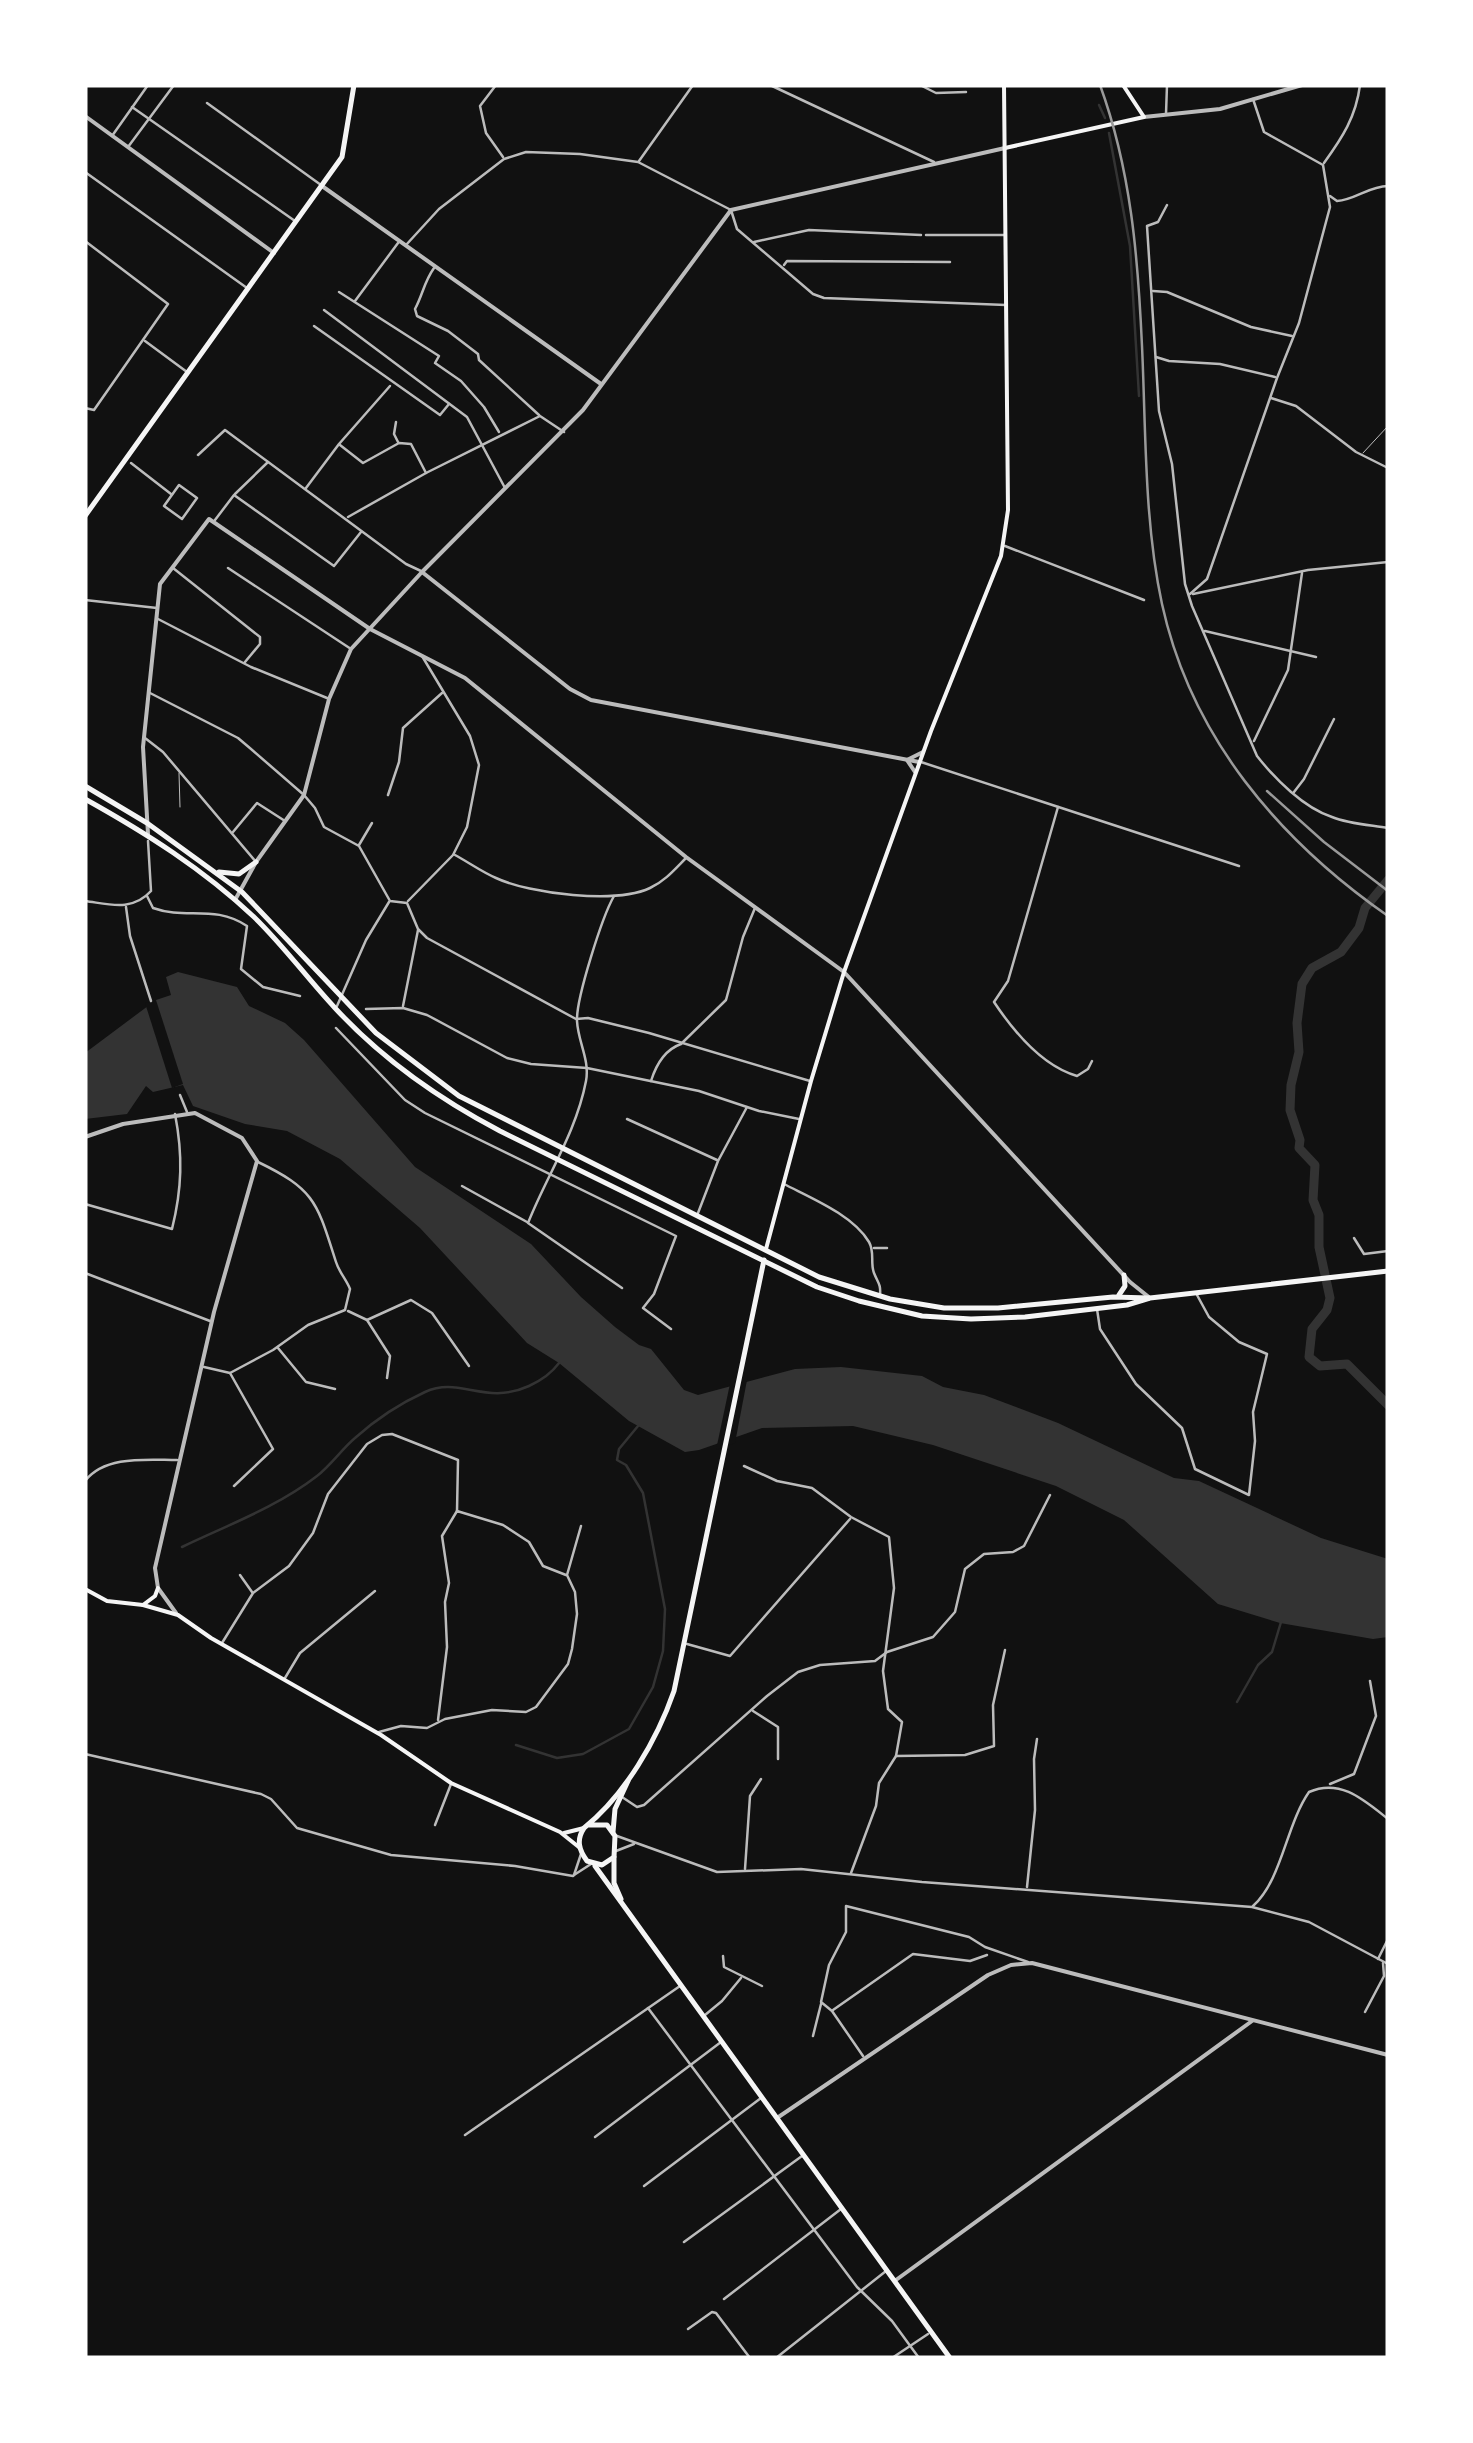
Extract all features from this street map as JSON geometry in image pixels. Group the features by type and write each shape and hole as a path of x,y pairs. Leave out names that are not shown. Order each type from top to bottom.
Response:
{"main road":[{"path":"85,516 345,150 354,85"},
{"path":"624,1906 614,1882 615,1809 666,1713 686,1644 764,1259 811,1081 844,972 919,762 1004,546 1008,510 1004,85"},
{"path":"1005,148 1144,117 1122,85"},
{"path":"1004,133 1018,145"},
{"path":"1004,162 1018,145"},
{"path":"85,786 147,823 242,892 342,1000 412,1063 459,1096 818,1277 912,1304 973,1309 1113,1297 1150,1298"},
{"path":"85,799 148,834 235,900 335,1008 404,1070 451,1103 559,1160 838,1295 922,1316 998,1318 1387,1273"},
{"path":"214,870 239,874 256,862"},
{"path":"1113,1297 1124,1290 1124,1275"},
{"path":"144,1606 158,1588"},
{"path":"85,1589 108,1601 178,1615 221,1644 377,1732 452,1783 560,1832 581,1850 950,2358"},
{"path":"581,1850 579,1838 586,1827 631,1774"},
{"path":"560,1832 602,1824 614,1834"},
{"path":"593,1865 607,1863 615,1854"}],"street":[{"path":"112,136 148,85"},
{"path":"128,147 174,85"},
{"path":"496,85 480,106 486,133 504,158"},
{"path":"638,162 691,87 684,85"},
{"path":"770,85 935,163"},
{"path":"920,85 936,93 966,92"},
{"path":"1166,115 1168,85"},
{"path":"1144,117 1220,109 1302,85"},
{"path":"1188,595 1206,579 1294,336 1330,207 1323,165 1344,135 1355,111 1360,85"},
{"path":"1253,99 1264,132 1323,165"},
{"path":"207,104 601,384"},
{"path":"132,108 296,222"},
{"path":"85,116 274,253"},
{"path":"991,151 1004,133"},
{"path":"235,900 256,862 304,795 328,699 351,648 564,432 731,210 1005,148"},
{"path":"991,151 1004,162"},
{"path":"354,303 402,244 439,209 504,158 526,152 638,162 731,210 737,229 813,294 824,298 1006,305"},
{"path":"85,172 249,288"},
{"path":"1329,195 1345,201 1376,186 1388,186"},
{"path":"1167,205 1158,222 1147,226 1159,411 1172,464 1188,595 1257,756 1268,770 1332,818 1388,828"},
{"path":"753,242 809,230 1006,236"},
{"path":"85,241 168,304 94,410 85,408"},
{"path":"782,268 787,261 950,262"},
{"path":"434,268 415,309 418,316 448,331 478,354 479,360 540,416 564,432"},
{"path":"1151,291 1166,292 1251,327 1294,336"},
{"path":"339,292 438,356 434,363 461,381 484,407 500,435"},
{"path":"324,310 451,402 466,417 506,490"},
{"path":"314,326 440,415 451,402"},
{"path":"144,340 189,374"},
{"path":"1156,357 1220,364 1276,378"},
{"path":"306,489 392,384"},
{"path":"1271,398 1296,406 1388,468"},
{"path":"346,518 540,416"},
{"path":"396,422 394,434 399,444"},
{"path":"198,455 225,430 422,572 570,689 591,700 919,762 1239,866"},
{"path":"339,444 363,464 399,444 411,444 426,473"},
{"path":"85,901 126,906 150,891 144,737 160,584 171,566 268,462"},
{"path":"131,463 172,495"},
{"path":"179,485 197,498 182,519 164,506 172,495 179,485"},
{"path":"234,495 334,566 362,530"},
{"path":"212,520 370,628 466,678 686,857 844,972 1124,1275 1150,1298"},
{"path":"1004,546 1144,600"},
{"path":"1188,595 1302,572 1388,562"},
{"path":"171,566 260,638 260,644 244,663"},
{"path":"228,568 351,648"},
{"path":"1253,743 1280,692 1291,652 1302,572"},
{"path":"85,600 157,608"},
{"path":"156,618 244,663 328,699"},
{"path":"1202,630 1316,657"},
{"path":"407,903 453,855 467,828 479,766 470,736 422,655"},
{"path":"149,692 238,738 304,795 324,827 358,846 390,901"},
{"path":"388,795 398,762 402,728 442,693"},
{"path":"1294,792 1334,719"},
{"path":"144,737 180,770 256,862"},
{"path":"906,760 923,752 930,765"},
{"path":"906,760 916,772 930,765"},
{"path":"232,833 257,803 285,821"},
{"path":"1058,807 1008,981 994,1002 1033,1049 1058,1069 1077,1076 1092,1061"},
{"path":"358,846 372,823"},
{"path":"453,855 496,878 526,888 614,896 648,889 664,880 686,857"},
{"path":"147,896 154,908 162,912 210,912 247,926 241,970 263,987 300,996"},
{"path":"528,1223 564,1150 586,1085 587,1068 576,1019 601,918 614,896"},
{"path":"390,901 407,903"},
{"path":"335,1008 342,1000 366,940 390,901"},
{"path":"407,903 418,929 427,938 576,1019 588,1018 634,1029 811,1081"},
{"path":"126,906 130,936 151,1001"},
{"path":"651,1082 656,1066 671,1047 680,1044 726,1000 743,936 756,906"},
{"path":"403,1008 418,929"},
{"path":"366,1009 403,1008 428,1015 507,1058 530,1064 587,1068 699,1091 801,1120"},
{"path":"336,1028 406,1100 676,1236 654,1294 643,1308 671,1329"},
{"path":"180,1095 187,1112"},
{"path":"697,1216 718,1161 748,1106"},
{"path":"85,1137 122,1124 187,1112 242,1138 257,1162 291,1180 315,1201 337,1266 350,1286 345,1310"},
{"path":"85,1204 172,1230 183,1162 175,1114"},
{"path":"627,1119 718,1161"},
{"path":"178,1615 158,1588 155,1568 212,1322 257,1162"},
{"path":"784,1184 850,1222 872,1248 873,1270 881,1284 879,1296"},
{"path":"462,1186 528,1223 622,1288"},
{"path":"1354,1238 1364,1254 1388,1251"},
{"path":"872,1248 887,1248"},
{"path":"85,1273 212,1322"},
{"path":"1096,1308 1100,1329 1136,1384 1182,1428 1195,1469 1249,1495 1255,1442 1252,1412 1266,1354 1239,1342 1209,1318 1196,1293"},
{"path":"367,1320 411,1300 432,1313 470,1366"},
{"path":"202,1366 230,1373 308,1325 345,1310 367,1320 391,1359 385,1372 387,1378"},
{"path":"277,1347 306,1382 335,1389"},
{"path":"230,1373 273,1449 234,1486"},
{"path":"221,1644 253,1593 289,1566 313,1533 328,1494 360,1452 374,1438 392,1434 458,1460 458,1510 442,1536 449,1583 438,1722"},
{"path":"85,1481 94,1470 116,1463 180,1460"},
{"path":"744,1466 777,1481 812,1488 851,1517 889,1537 894,1588 883,1670 888,1709 902,1722 896,1756 879,1782 876,1806 850,1874"},
{"path":"621,1796 637,1807 644,1805 798,1672 831,1663 866,1663 933,1637 955,1612 965,1569 984,1554 1013,1552 1024,1546 1050,1495"},
{"path":"377,1732 401,1726 426,1728 492,1710 526,1712 536,1707 568,1664 577,1614 575,1592 567,1576 543,1566 529,1542 503,1525 458,1510"},
{"path":"686,1644 730,1656 851,1517"},
{"path":"567,1576 580,1526"},
{"path":"240,1575 253,1593"},
{"path":"285,1678 300,1653 375,1591"},
{"path":"896,1756 965,1755 994,1746 993,1705 1005,1650"},
{"path":"1252,1908 1270,1885 1304,1798 1309,1792 1354,1774 1376,1716 1370,1682"},
{"path":"752,1710 778,1727 778,1759"},
{"path":"1026,1888 1035,1810 1037,1739"},
{"path":"85,1754 261,1794 271,1799 297,1828 390,1855 515,1866 573,1876 593,1865"},
{"path":"745,1871 750,1796 760,1778"},
{"path":"435,1825 452,1783"},
{"path":"1326,1785 1346,1789 1388,1818"},
{"path":"614,1834 711,1871 801,1869 1252,1908 1310,1922 1383,1962"},
{"path":"615,1854 636,1844"},
{"path":"573,1876 581,1850"},
{"path":"812,2036 828,1964 846,1932 846,1906 968,1937 1032,1963 1388,2054"},
{"path":"1364,2012 1384,1976 1388,1939"},
{"path":"832,2011 913,1954 970,1962 987,1954"},
{"path":"722,1956 724,1968 762,1986"},
{"path":"777,2118 988,1975 1011,1965 1032,1963"},
{"path":"704,2016 741,1978"},
{"path":"466,2135 682,1985"},
{"path":"821,2002 832,2011 864,2058"},
{"path":"648,2008 814,2230 863,2292 892,2321 918,2358"},
{"path":"894,2281 1252,2020"},
{"path":"594,2137 722,2041"},
{"path":"644,2186 762,2098"},
{"path":"684,2242 804,2155"},
{"path":"724,2298 842,2208"},
{"path":"776,2358 887,2270"},
{"path":"688,2328 716,2313 750,2358"},
{"path":"892,2358 931,2332"}],"lane":[{"path":"1362,454 1388,426"},
{"path":"180,770 180,807"}],"shaded area":[{"path":"178,972 237,987 249,1006 285,1023 415,1167 531,1244 615,1327 651,1349 684,1390 698,1395 795,1369 841,1367 922,1376 943,1387 984,1395 1058,1423 1174,1478 1199,1481 1321,1538 1388,1559 1388,1637 1373,1639 1280,1623 1218,1604 1124,1520 1056,1486 933,1445 853,1426 762,1428 685,1452 629,1421 559,1363 527,1343 420,1228 340,1159 287,1131 245,1124 193,1106 183,1085 153,1092 146,1086 127,1114 85,1119 85,1053 156,1000 171,995 166,977"}],"pier":[{"path":"156,1000 183,1084 172,1088 145,1003"},
{"path":"748,1375 735,1443 716,1450 731,1379"}],"waterway":[{"path":"1099,105 1105,118"},
{"path":"1109,133 1130,246 1139,396"},
{"path":"1388,880 1365,908 1359,928 1341,952 1312,968 1302,984 1297,1023 1299,1052 1290,1110 1299,1148 1315,1165 1313,1200 1319,1215 1319,1247 1330,1298 1327,1310 1312,1329 1309,1357 1320,1366 1347,1364 1388,1405"},
{"path":"182,1547 302,1487 371,1425 416,1396 450,1387 513,1391 542,1379 559,1363"},
{"path":"516,1745 557,1758 583,1754 629,1729 653,1687 663,1651 665,1609 643,1493 626,1465 617,1460 619,1449 638,1426"},
{"path":"1237,1702 1258,1665 1272,1652 1281,1622"}],"railway":[{"path":"1100,85 1119,149 1131,214 1152,541 1162,604 1176,652 1194,698 1245,781 1311,854 1388,916"},
{"path":"1267,791 1324,842 1388,891"}]}
